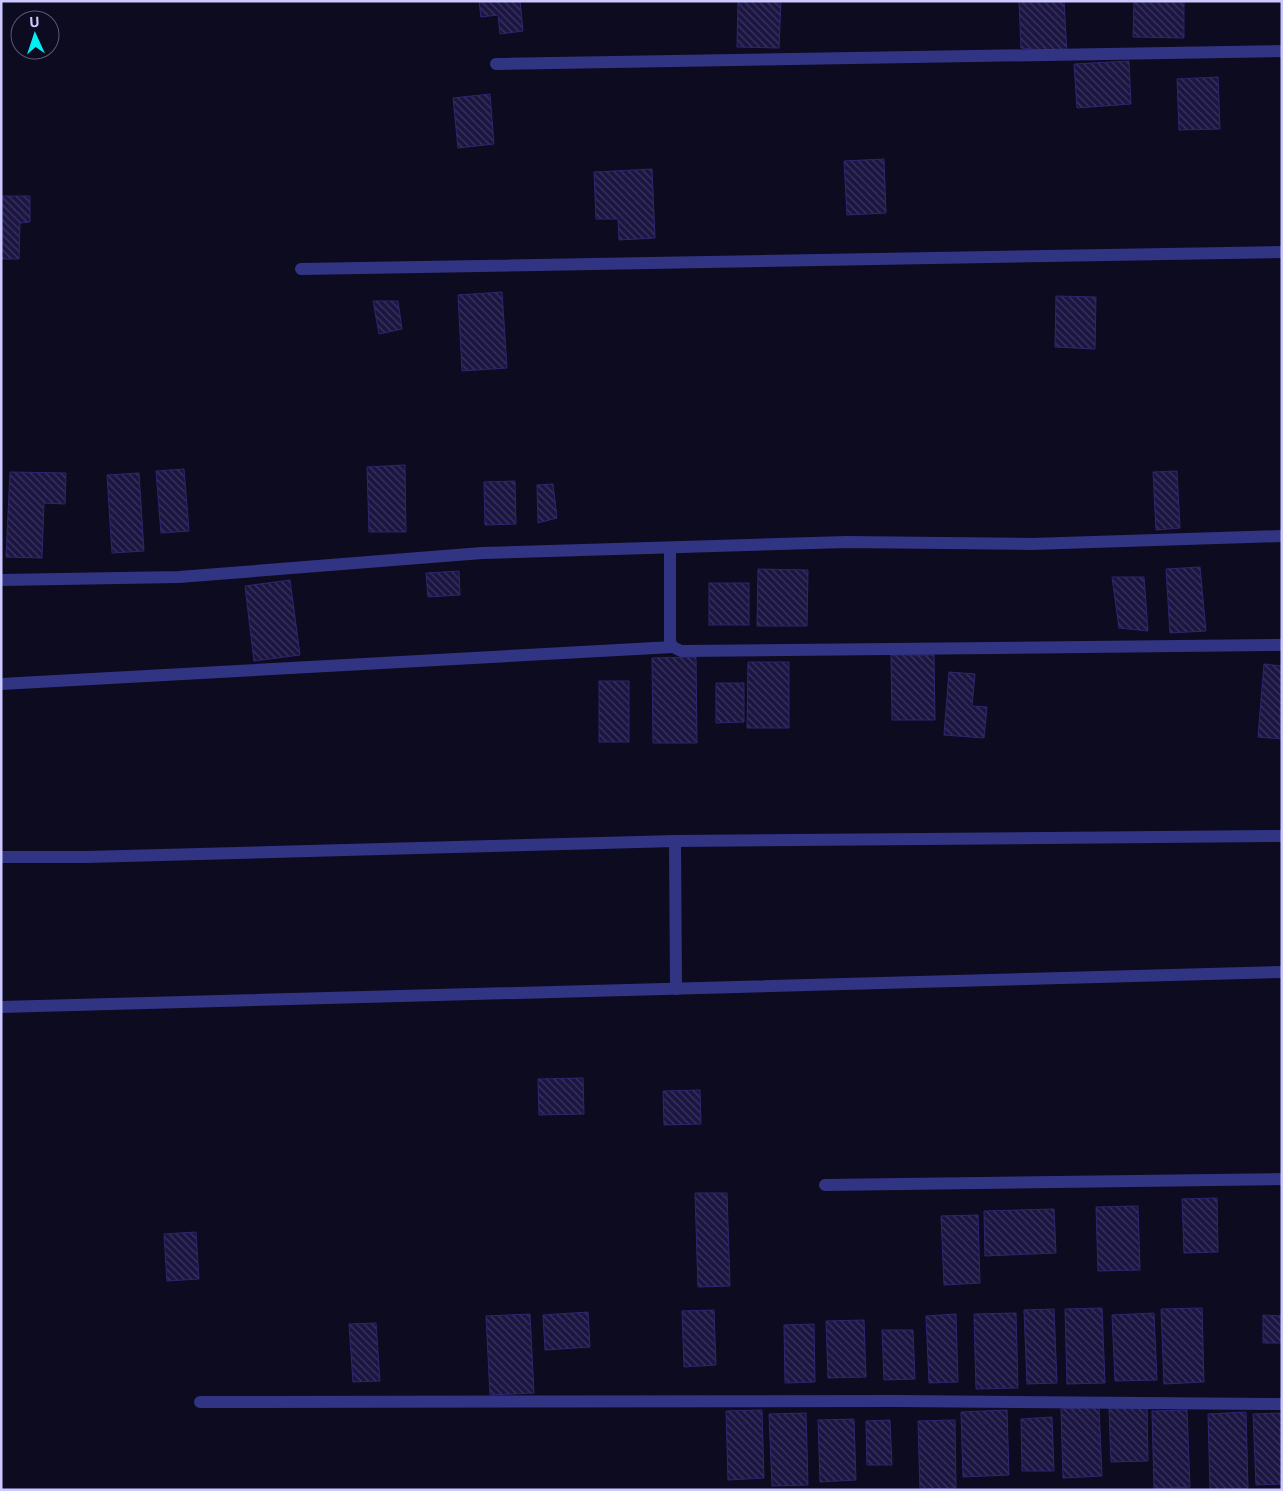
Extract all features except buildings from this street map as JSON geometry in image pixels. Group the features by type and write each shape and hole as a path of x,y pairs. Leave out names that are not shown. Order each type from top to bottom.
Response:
{"street":[{"path":"496,64 1282,51"},
{"path":"301,269 1282,252"},
{"path":"1,580 179,577 482,553 846,542 1031,544 1282,536"},
{"path":"670,548 670,642 673,648"},
{"path":"1,684 673,648 694,652 912,647 1282,645"},
{"path":"1,857 86,857 675,841 1282,836"},
{"path":"675,841 676,989"},
{"path":"1,1007 1282,972"},
{"path":"825,1185 1282,1179"},
{"path":"200,1402 905,1401 1282,1404"}]}
